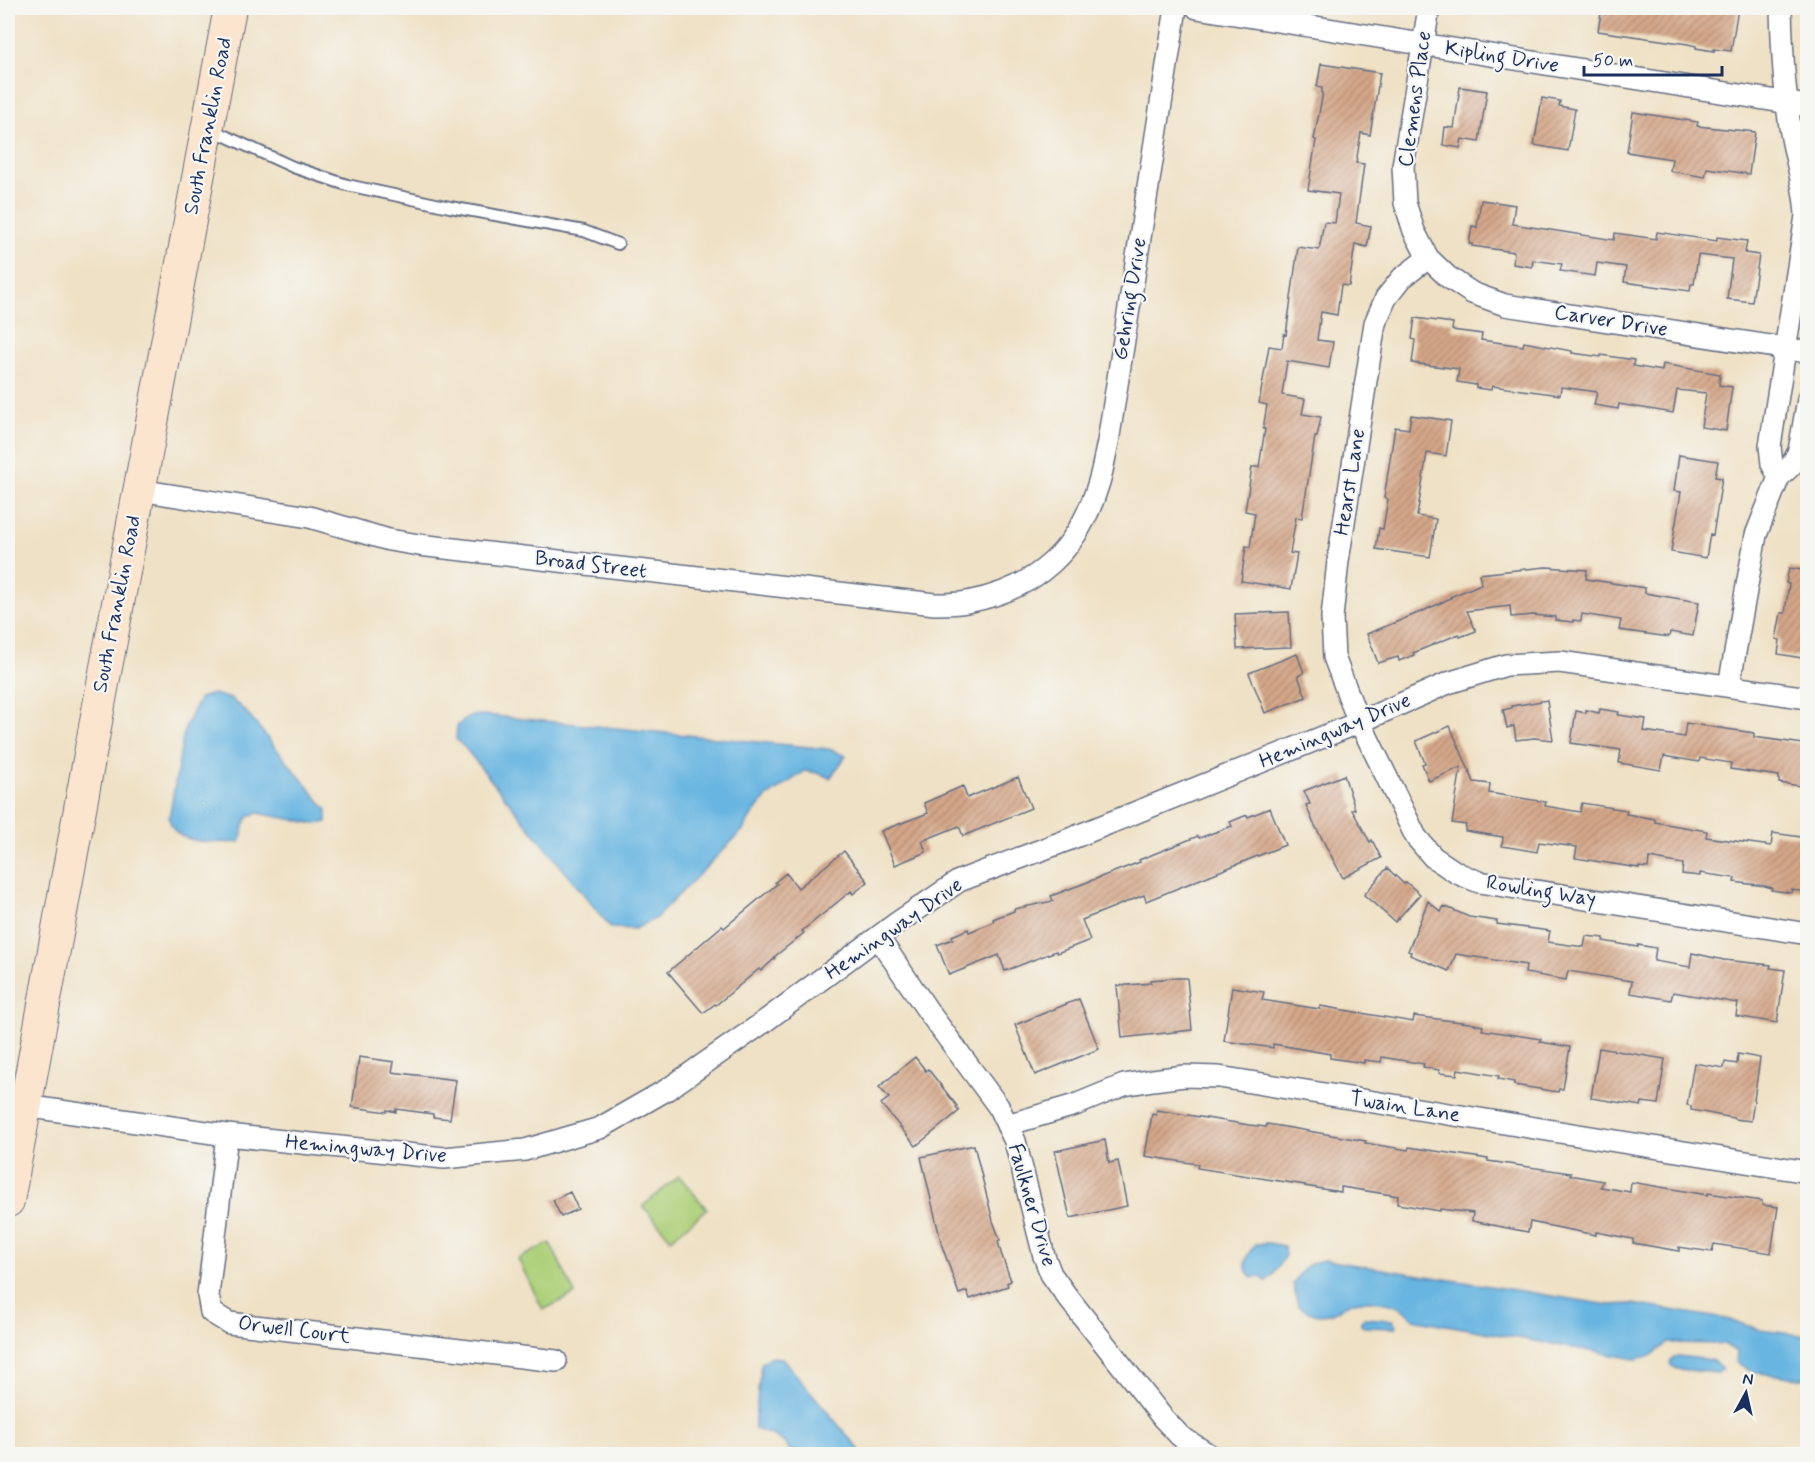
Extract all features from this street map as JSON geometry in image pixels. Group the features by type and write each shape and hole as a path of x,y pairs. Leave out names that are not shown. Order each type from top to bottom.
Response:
{"main road":[{"name":"South Franklin Road","path":"8,1201 230,8"}],"street":[{"name":"Gehring Drive","path":"1042,573 1063,552 1079,529 1100,482 1176,8"},
{"name":"Kipling Drive","path":"1197,8 1797,104"},
{"name":"Clemens Place","path":"1428,258 1414,231 1405,202 1403,166 1429,8"},
{"path":"1779,477 1772,464 1770,446 1807,216 1792,134 1797,104 1783,75 1781,8"},
{"name":"Carver Drive","path":"1428,258 1448,277 1472,293 1505,305 1808,352"},
{"name":"Hearst Lane","path":"1360,722 1334,657 1332,617 1338,561 1375,323 1386,298 1402,278 1428,258"},
{"path":"1729,686 1756,536 1779,477 1791,466 1799,452 1808,399"},
{"name":"Broad Street","path":"139,490 309,517 389,540 419,545 935,604 966,603 1017,586 1042,573"},
{"name":"Hemingway Drive","path":"25,1106 227,1136 444,1158 525,1150 600,1128 668,1089 959,881 1065,841 1360,722 1448,683 1506,665 1560,662 1808,698"},
{"name":"Rowling Way","path":"1360,722 1416,837 1432,857 1457,873 1479,882 1808,934"},
{"name":"Faulkner Drive","path":"878,937 928,1011 998,1106 1015,1141 1044,1256 1051,1274 1163,1418 1180,1436 1208,1455"},
{"name":"Twain Lane","path":"1007,1125 1075,1106 1124,1085 1184,1076 1219,1077 1808,1172"},
{"name":"Orwell Court","path":"227,1136 208,1295 210,1312 229,1323 556,1361"}],"lane":[{"path":"207,128 293,167 346,185 450,207 584,231 618,244"}],"green space":[{"path":"679,1176 707,1209 671,1239 643,1206"},
{"path":"550,1243 575,1294 543,1310 518,1259"}],"water":[{"path":"213,694 231,699 246,712 327,810 327,822 316,824 258,813 248,817 240,842 196,840 175,831 169,819 184,731 200,698"},
{"path":"483,715 829,749 846,756 830,778 805,771 766,798 743,830 655,919 634,929 611,928 456,739 457,726 469,716"},
{"path":"1268,1243 1284,1246 1285,1255 1273,1275 1266,1281 1259,1276 1252,1278 1245,1265 1247,1256 1256,1244"},
{"path":"1325,1260 1609,1305 1633,1304 1732,1320 1760,1330 1807,1336 1807,1379 1752,1372 1736,1362 1737,1352 1724,1344 1668,1343 1652,1355 1635,1359 1413,1319 1401,1309 1383,1302 1356,1302 1332,1313 1316,1315 1298,1306 1293,1284 1306,1267 1314,1262"},
{"path":"1365,1318 1392,1320 1396,1325 1395,1328 1366,1327 1361,1324"},
{"path":"1677,1356 1712,1360 1722,1369 1718,1373 1677,1369 1670,1365 1672,1359"},
{"path":"769,1357 782,1358 863,1454 792,1454 781,1440 754,1429 761,1364"}],"building":[{"path":"1606,8 1738,8 1731,51 1714,49 1714,51 1688,44 1598,31 1601,13 1605,14"},
{"path":"1321,64 1380,73 1370,135 1361,133 1356,163 1364,164 1356,223 1371,226 1367,247 1355,244 1349,286 1341,285 1337,315 1321,312 1317,340 1333,342 1329,368 1287,361 1282,395 1305,399 1302,414 1321,417 1317,437 1315,437 1302,518 1296,517 1290,553 1297,554 1291,589 1241,581 1246,546 1250,547 1255,513 1245,511 1252,467 1259,467 1265,429 1263,429 1267,405 1259,403 1269,346 1282,348 1284,334 1286,335 1298,247 1319,250 1324,222 1335,223 1339,194 1308,190 1322,98 1322,88 1317,87"},
{"path":"1460,87 1487,91 1479,142 1462,139 1460,148 1443,145 1445,127 1454,128"},
{"path":"1542,98 1560,101 1559,106 1575,109 1568,151 1534,145"},
{"path":"1633,112 1698,122 1697,126 1755,132 1749,174 1707,168 1705,177 1670,171 1672,159 1627,152"},
{"path":"1481,200 1515,205 1512,224 1614,240 1615,233 1656,239 1657,232 1717,241 1717,237 1747,241 1745,253 1759,255 1752,302 1727,299 1732,259 1698,255 1694,284 1691,284 1690,291 1624,282 1626,267 1597,263 1595,276 1560,271 1562,264 1533,260 1532,267 1513,264 1514,252 1469,244 1472,226 1477,227"},
{"path":"1415,318 1453,323 1452,330 1482,334 1481,340 1523,346 1524,342 1572,351 1572,353 1634,360 1633,366 1662,371 1663,364 1720,374 1719,385 1732,387 1726,431 1701,427 1706,393 1677,390 1673,413 1619,404 1618,409 1594,405 1597,392 1561,387 1560,395 1492,386 1491,390 1457,382 1459,369 1412,363"},
{"path":"1411,415 1451,421 1446,456 1427,453 1417,516 1436,519 1430,557 1376,549 1379,528 1383,529 1388,499 1384,498 1395,427 1409,429"},
{"path":"1679,455 1718,461 1715,477 1722,478 1713,535 1710,534 1706,558 1671,552 1681,492 1674,491"},
{"path":"1546,567 1587,570 1586,579 1645,588 1645,593 1699,602 1693,636 1670,632 1669,637 1619,630 1621,620 1582,614 1581,621 1573,620 1573,622 1555,620 1555,617 1533,615 1511,617 1510,606 1467,611 1476,631 1460,637 1459,634 1399,661 1398,657 1378,663 1367,634 1481,584 1479,574"},
{"path":"1789,568 1808,571 1808,659 1778,654 1780,640 1776,639 1781,613 1785,613"},
{"path":"1289,612 1291,647 1237,649 1235,614"},
{"path":"1297,654 1304,673 1298,676 1306,697 1265,713 1249,673"},
{"path":"1547,700 1553,740 1534,738 1516,740 1514,726 1507,728 1503,710 1512,708 1512,706"},
{"path":"1600,709 1619,712 1618,715 1646,719 1644,731 1684,737 1686,723 1754,733 1754,737 1804,744 1803,747 1808,748 1808,787 1779,783 1779,776 1730,769 1731,763 1700,758 1699,762 1664,756 1661,770 1619,763 1621,750 1571,743 1576,711 1586,713 1586,710 1599,713"},
{"path":"1450,726 1474,782 1490,784 1489,793 1546,802 1545,806 1580,812 1582,803 1627,810 1626,814 1655,819 1655,822 1707,831 1706,837 1771,846 1773,833 1808,838 1808,892 1792,890 1792,893 1771,890 1772,888 1765,886 1734,882 1735,878 1700,873 1700,876 1682,874 1683,864 1649,858 1648,868 1639,868 1575,858 1577,847 1539,842 1537,852 1502,846 1503,837 1465,831 1466,825 1452,823 1461,767 1429,781 1416,741"},
{"path":"1344,775 1355,809 1352,810 1381,858 1343,878 1313,822 1306,805 1310,804 1304,791"},
{"path":"1018,777 1031,808 963,836 959,826 922,841 926,852 895,865 881,831 928,813 924,803 963,786 967,798"},
{"path":"1270,808 1285,845 1146,901 1144,895 1082,920 1090,940 1057,953 1056,951 1005,971 999,955 949,975 937,945 953,939 952,936 994,922 993,919 1014,911 1014,909 1053,901 1051,896 1140,862 1139,860 1198,836 1199,838 1232,826 1230,822"},
{"path":"844,851 868,882 853,894 851,891 802,931 804,933 774,957 761,971 759,969 703,1013 668,972 722,926 724,928 777,884 775,882 786,873 798,888"},
{"path":"1387,868 1404,884 1406,882 1420,894 1395,922 1364,895"},
{"path":"1428,901 1441,912 1444,906 1469,917 1497,921 1497,924 1550,931 1548,942 1584,947 1586,936 1604,938 1603,941 1656,948 1654,961 1690,967 1692,953 1724,960 1771,965 1770,968 1785,970 1777,1023 1736,1016 1738,1003 1673,992 1671,1000 1630,993 1632,981 1568,971 1566,980 1525,973 1526,965 1456,954 1449,971 1410,955 1411,952 1408,951"},
{"path":"1187,978 1192,1030 1122,1038 1117,986"},
{"path":"1232,987 1264,992 1262,1000 1320,1009 1320,1006 1413,1022 1414,1016 1469,1023 1483,1026 1482,1030 1541,1039 1540,1042 1570,1047 1563,1089 1559,1089 1558,1092 1514,1085 1514,1082 1498,1079 1499,1076 1458,1069 1457,1075 1439,1073 1439,1070 1423,1067 1424,1064 1382,1057 1381,1062 1364,1060 1364,1063 1330,1058 1330,1054 1273,1044 1273,1048 1224,1041"},
{"path":"1079,999 1099,1049 1035,1075 1015,1025"},
{"path":"1599,1048 1665,1059 1658,1104 1642,1102 1641,1106 1591,1098"},
{"path":"1738,1054 1760,1058 1751,1121 1691,1110 1691,1106 1687,1105 1694,1063 1724,1068 1725,1062 1737,1064"},
{"path":"359,1057 394,1062 392,1072 456,1080 450,1119 433,1117 433,1114 396,1109 396,1112 387,1110 387,1112 352,1107"},
{"path":"915,1057 926,1071 928,1069 959,1111 916,1146 881,1104 889,1098 879,1087"},
{"path":"1157,1110 1249,1125 1266,1127 1267,1124 1408,1150 1409,1147 1571,1173 1570,1175 1603,1181 1601,1187 1630,1192 1631,1182 1708,1195 1708,1193 1762,1201 1762,1205 1778,1207 1771,1253 1714,1244 1712,1252 1679,1247 1679,1251 1633,1243 1633,1239 1596,1232 1596,1235 1530,1222 1528,1232 1472,1221 1473,1213 1440,1209 1440,1211 1397,1204 1398,1196 1341,1187 1341,1192 1197,1168 1198,1164 1145,1156 1152,1114 1156,1115"},
{"path":"1105,1140 1109,1163 1118,1161 1127,1206 1070,1218 1055,1151"},
{"path":"974,1145 1000,1240 998,1241 1001,1253 1011,1281 1007,1283 1008,1286 970,1299 967,1291 959,1294 942,1246 921,1157"},
{"path":"570,1192 578,1209 561,1217 553,1200"}]}
